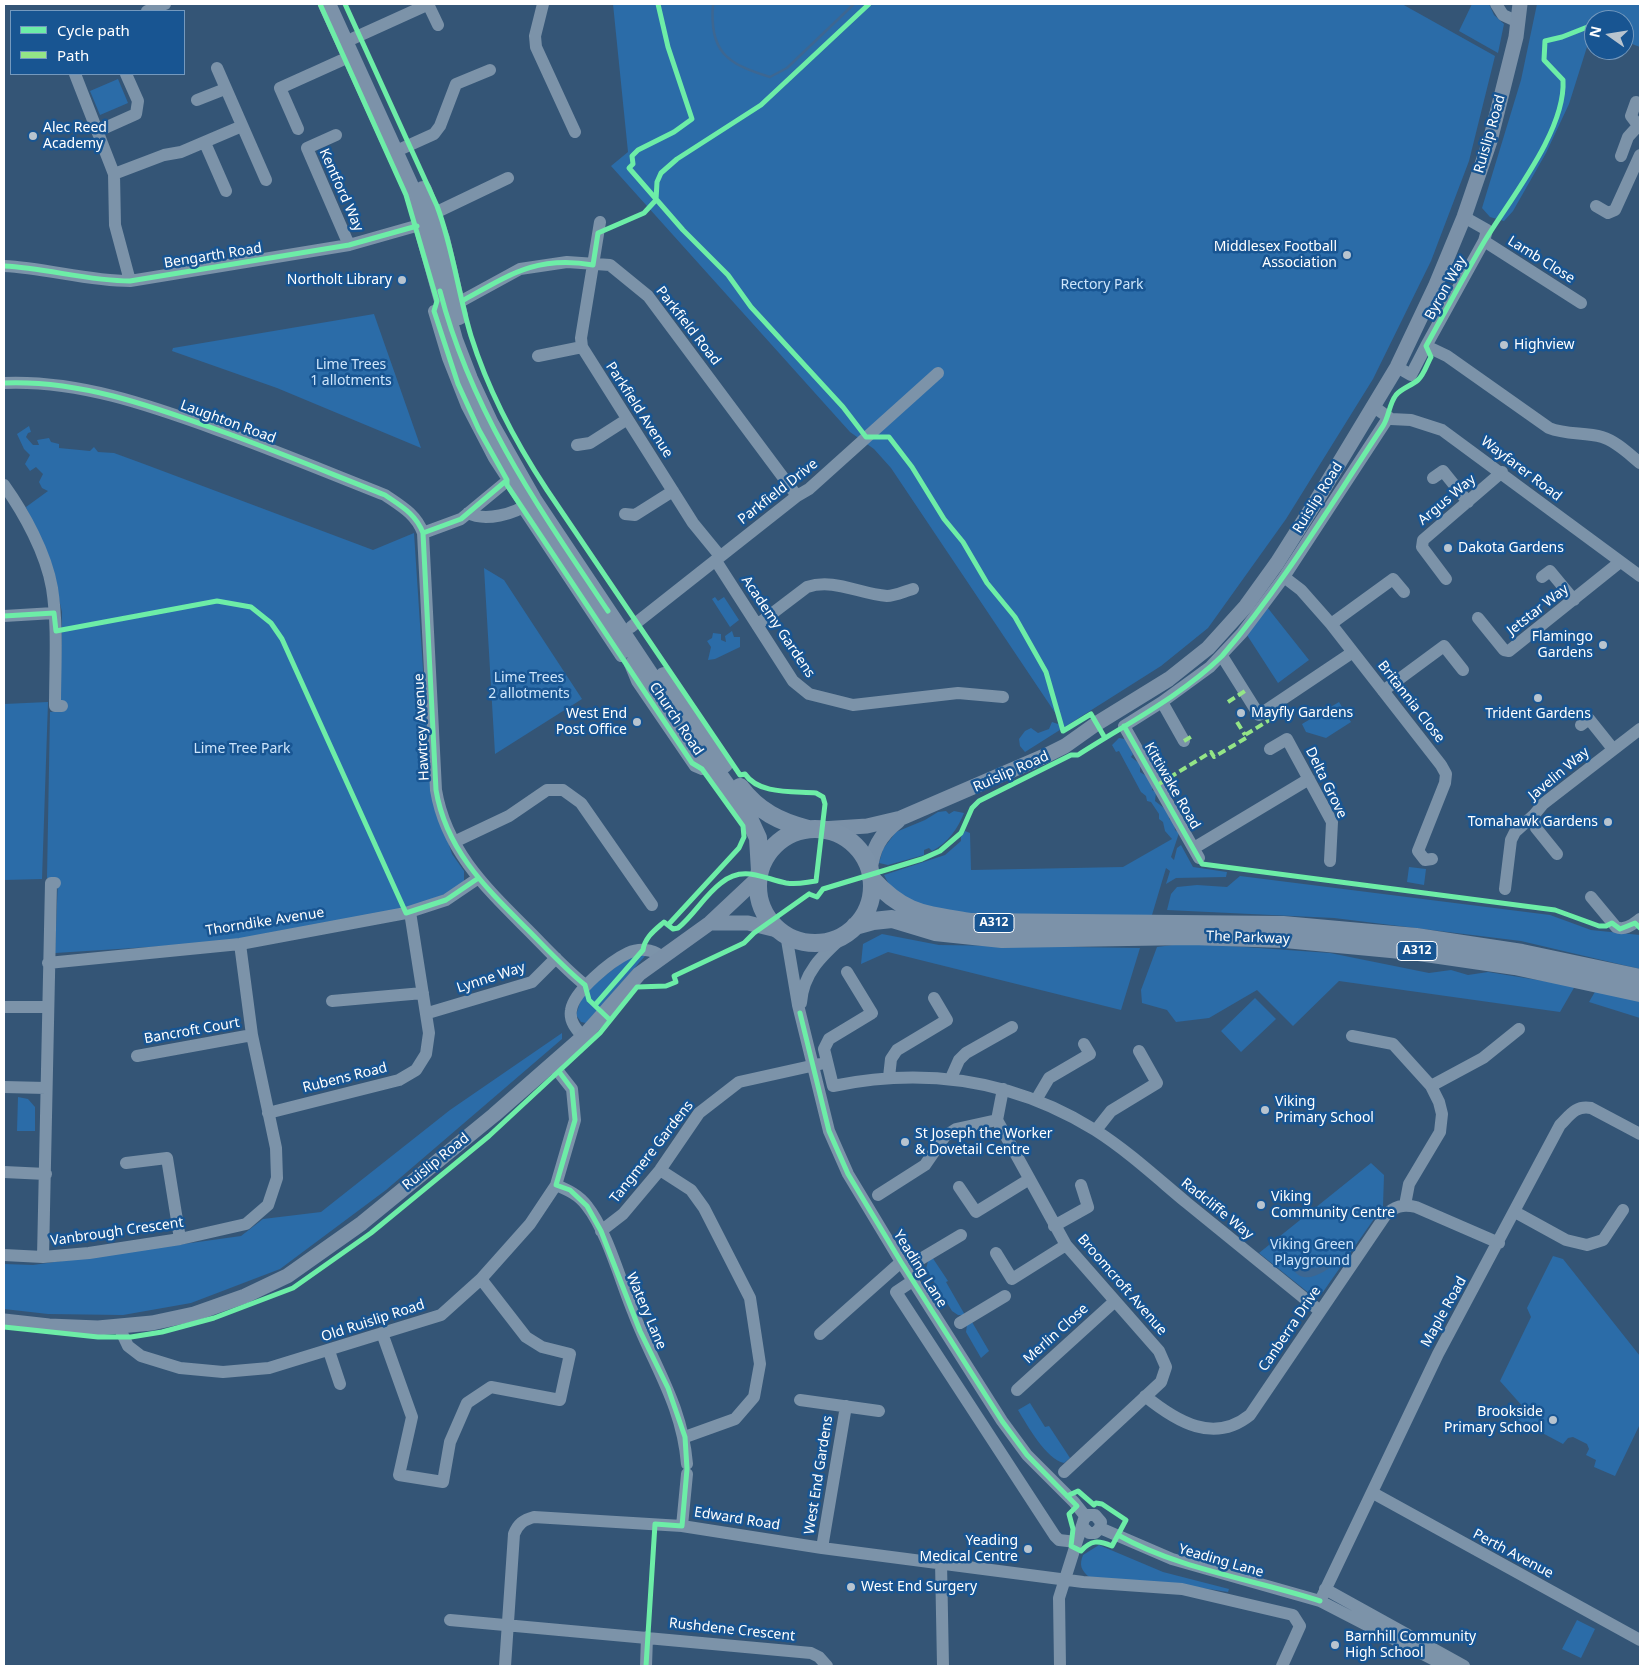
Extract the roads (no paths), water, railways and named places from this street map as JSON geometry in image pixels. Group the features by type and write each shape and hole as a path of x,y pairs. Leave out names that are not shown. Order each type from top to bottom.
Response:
{"highway":[{"name":"Church Road","path":"327,4 352,47 403,148 433,214 464,336 479,376 514,447 541,494 747,796 770,815 788,824 815,829"},
{"name":"Church Road","path":"338,4 352,47 407,179 423,224 459,354 512,477 629,656 751,820 758,838 759,874"},
{"path":"759,874 773,847 790,835 815,829"},
{"name":"A312","path":"815,829 836,832 849,840 859,850 870,875"},
{"name":"A312","path":"759,874 759,897 764,911 783,933 801,941 817,943 833,940 851,929"},
{"path":"851,929 867,909 871,897 870,875"},
{"name":"The Parkway","path":"870,875 901,906 927,915 971,922 1126,930 1192,930 1283,925 1416,938 1522,953 1640,978"},
{"name":"The Parkway","path":"851,929 886,919 936,932 968,937 1002,939 1126,930"},
{"name":"The Parkway","path":"1192,930 1412,951 1515,966 1640,993"}],"main road":[{"name":"Ruislip Road","path":"815,829 867,826 901,818 1021,768 1066,746 1096,724 1173,686 1246,606 1282,556 1374,407 1397,368 1435,287 1464,217 1490,141 1518,22 1520,4"},
{"name":"Ruislip Road","path":"870,875 873,852 880,838 901,818"},
{"name":"Ruislip Road","path":"4,1321 50,1326 119,1326 152,1323 205,1310 245,1296 287,1276 362,1224 553,1065 583,1038 623,990 661,956 710,923 759,874"},
{"path":"710,923 748,922 783,933"}],"street":[{"path":"150,10 165,4"},
{"path":"298,129 280,88 428,4 438,25"},
{"path":"543,4 535,36 536,47 575,132"},
{"path":"1496,4 1503,15 1518,22"},
{"path":"217,68 266,180"},
{"path":"403,148 434,134 440,126 456,84 490,70"},
{"path":"75,75 114,174 115,225 130,281"},
{"path":"98,132 136,114 138,101 126,75"},
{"path":"197,100 225,89"},
{"path":"1621,156 1628,137 1639,127 1631,116 1636,102"},
{"path":"114,174 164,155 181,152 242,126"},
{"name":"Kentford Way","path":"336,135 306,148 349,245"},
{"path":"205,142 226,191"},
{"path":"1596,206 1608,213 1615,210 1640,155"},
{"path":"438,211 508,178"},
{"path":"1464,217 1487,230 1484,242"},
{"path":"538,356 582,347 581,338 600,222"},
{"name":"Bengarth Road","path":"4,266 37,268 114,281 130,281 349,245 423,224"},
{"name":"Lamb Close","path":"1484,242 1581,303"},
{"name":"Byron Way","path":"1397,368 1411,375 1484,242"},
{"name":"Parkfield Road","path":"456,304 520,269 567,262 610,266 648,296 797,496"},
{"name":"Church Road","path":"434,311 458,384 479,430 512,477"},
{"path":"1426,346 1447,356 1549,428 1557,432 1600,436 1610,440 1640,464"},
{"name":"Parkfield Avenue","path":"582,347 626,420 718,558"},
{"name":"Parkfield Drive","path":"631,627 797,496 809,489 938,373"},
{"name":"Laughton Road","path":"4,383 62,386 107,394 190,419 385,495 411,512 424,533"},
{"path":"1184,742 1162,702 1173,686 1222,656 1284,577 1388,418 1374,407"},
{"name":"Wayfarer Road","path":"1388,418 1430,424 1442,430 1502,472 1640,576"},
{"path":"577,445 590,443 626,420"},
{"path":"1433,478 1443,471 1468,502"},
{"name":"Argus Way","path":"1446,579 1422,547 1423,540 1502,472"},
{"path":"424,533 454,522 512,477"},
{"path":"4,485 22,510 39,550 51,586 54,613 54,706 62,706"},
{"path":"625,514 634,515 673,491"},
{"path":"468,513 478,516 501,515 528,504"},
{"name":"Hawtrey Avenue","path":"424,533 436,790 439,809 454,842 477,879 585,985"},
{"name":"Academy Gardens","path":"718,558 757,625 793,681 809,694 862,706 948,693 1003,696"},
{"name":"Jetstar Way","path":"1478,618 1504,650 1509,651 1620,562"},
{"path":"1542,578 1550,571 1574,600"},
{"name":"Britannia Close","path":"1284,577 1301,590 1331,624 1442,765 1446,774 1445,783 1418,851 1424,860 1432,859"},
{"path":"1331,624 1392,579 1404,592"},
{"path":"757,625 807,587 816,584 827,583 888,596 913,589"},
{"path":"4,616 54,613"},
{"path":"1383,691 1444,646 1463,670"},
{"path":"1222,656 1259,715 1353,652"},
{"name":"Kittiwake Road","path":"1162,702 1124,726 1197,853 1309,779"},
{"path":"1581,725 1589,719 1613,749"},
{"name":"Javelin Way","path":"1557,854 1536,828 1534,815 1543,804 1640,729"},
{"name":"Delta Grove","path":"1270,749 1287,739 1309,779 1332,822 1330,861"},
{"path":"454,842 509,816 547,790 563,790 581,803 652,904"},
{"path":"1505,889 1512,840 1515,832 1534,815"},
{"name":"Thorndike Avenue","path":"48,963 240,944 410,912 446,900 477,879"},
{"name":"Vanbrough Crescent","path":"55,883 51,883 48,963 46,1174 43,1257 89,1253 180,1239 246,1224 268,1205 277,1178 276,1148 252,1035 240,944"},
{"path":"1591,897 1616,927 1620,929 1626,928 1640,919"},
{"name":"Rubens Road","path":"268,1113 399,1080 416,1070 426,1054 430,1033 410,912"},
{"name":"Yeading Lane","path":"800,1013 802,992 809,973 820,957 851,929"},
{"name":"Yeading Lane","path":"783,933 812,1066 829,1131 838,1153 901,1262 1002,1421 1027,1455 1074,1502 1089,1526 1172,1559 1320,1602 1446,1666"},
{"path":"583,1038 572,1023 571,1011 576,998 585,985 627,953 643,950 652,951 661,956"},
{"name":"Lynne Way","path":"428,1013 532,982 556,958"},
{"name":"Radcliffe Way","path":"847,972 872,1013 829,1039 824,1050 833,1086 889,1077 921,1076 951,1078 1002,1089 1036,1100 1066,1113 1096,1130 1119,1147 1320,1311"},
{"path":"332,1001 422,993"},
{"path":"889,1077 891,1059 896,1050 947,1020 934,998"},
{"path":"4,1007 47,1007"},
{"path":"951,1078 959,1060 966,1053 1012,1027"},
{"path":"1431,1086 1483,1058 1520,1029"},
{"name":"Bancroft Court","path":"137,1056 252,1035"},
{"path":"1352,1036 1393,1044 1431,1086 1439,1102 1442,1123 1440,1132 1409,1184 1405,1205 1416,1207 1499,1243"},
{"path":"1036,1100 1049,1078 1090,1054 1084,1044"},
{"path":"1096,1130 1111,1112 1156,1083 1139,1051"},
{"path":"812,1066 827,1062"},
{"name":"Old Ruislip Road","path":"119,1326 128,1346 135,1353 180,1368 223,1372 269,1368 441,1315 481,1279 530,1224 556,1185 575,1120 572,1089 553,1065"},
{"name":"Tangmere Gardens","path":"601,1232 623,1214 660,1170 699,1114 739,1082 776,1072 812,1066"},
{"path":"4,1087 46,1088"},
{"path":"878,1194 925,1165 945,1136 956,1128 997,1120 1002,1089"},
{"name":"Maple Road","path":"1320,1602 1438,1354 1499,1243 1560,1125 1576,1109 1583,1107 1591,1108 1640,1134"},
{"name":"Broomcroft Avenue","path":"997,1120 1028,1180 1066,1244 1159,1351 1166,1366 1161,1382 1064,1472"},
{"path":"126,1163 167,1158 180,1239"},
{"path":"660,1170 691,1190 704,1208 742,1281 750,1298 760,1364 754,1397 735,1419 685,1437"},
{"path":"4,1172 46,1174"},
{"path":"959,1187 976,1212 1028,1180"},
{"name":"Watery Lane","path":"556,1185 570,1190 587,1206 601,1232 640,1331 668,1388 685,1437 687,1469 682,1526"},
{"path":"1054,1226 1088,1206 1082,1185"},
{"name":"Canberra Drive","path":"1146,1396 1162,1410 1202,1428 1216,1430 1240,1424 1250,1415 1384,1216 1390,1210 1405,1205"},
{"path":"1515,1212 1566,1240 1587,1245 1603,1240 1623,1210"},
{"path":"919,1260 961,1234"},
{"path":"996,1253 1012,1279 1066,1244"},
{"path":"4,1255 43,1257"},
{"path":"820,1334 901,1262"},
{"path":"382,1332 412,1418 399,1475 443,1482 450,1442 467,1403 491,1386 560,1400 570,1354 542,1347 526,1336 481,1279"},
{"path":"914,1280 896,1292 1054,1536 1059,1540 1076,1542"},
{"path":"960,1323 1005,1296"},
{"name":"Merlin Close","path":"1017,1390 1115,1301"},
{"path":"329,1351 340,1384"},
{"name":"West End Gardens","path":"800,1400 879,1411"},
{"name":"West End Gardens","path":"822,1548 846,1406"},
{"name":"Perth Avenue","path":"1373,1493 1421,1522 1640,1640"},
{"name":"Edward Road","path":"505,1666 514,1534 518,1525 534,1517 682,1526 822,1548 941,1562 1064,1580 1182,1589 1293,1615 1298,1620 1300,1626 1282,1666"},
{"path":"1060,1666 1059,1605 1064,1580 1076,1542 1089,1526"},
{"path":"1071,1561 1075,1558 1089,1526"},
{"path":"941,1562 943,1666"},
{"path":"1325,1589 1464,1666"},
{"name":"Rushdene Crescent","path":"450,1620 811,1653 819,1656 827,1666"},
{"path":"646,1666 647,1637"}],"waterway":[{"path":"713,4 712,20 714,33 724,53 742,67 770,77 787,68 854,4"}],"place":[{"name":"Alec Reed Academy","path":"33,136"},
{"name":"Middlesex Football Association","path":"1347,255"},
{"name":"Northolt Library","path":"402,280"},
{"name":"Highview","path":"1504,345"},
{"name":"Dakota Gardens","path":"1448,548"},
{"name":"Flamingo Gardens","path":"1603,645"},
{"name":"Trident Gardens","path":"1538,698"},
{"name":"Mayfly Gardens","path":"1241,713"},
{"name":"West End Post Office","path":"637,722"},
{"name":"Tomahawk Gardens","path":"1608,822"},
{"name":"Viking Primary School","path":"1265,1110"},
{"name":"St Joseph the Worker & Dovetail Centre","path":"905,1142"},
{"name":"Viking Community Centre","path":"1261,1205"},
{"name":"Brookside Primary School","path":"1553,1420"},
{"name":"Yeading Medical Centre","path":"1028,1549"},
{"name":"West End Surgery","path":"851,1587"},
{"name":"Barnhill Community High School","path":"1335,1645"}],"park label":[{"name":"Rectory Park","path":"1102,285"},
{"name":"Lime Trees 1 allotments","path":"351,374"},
{"name":"Lime Trees 2 allotments","path":"529,686"},
{"name":"Lime Tree Park","path":"242,749"},
{"name":"Viking Green Playground","path":"1312,1254"}]}
